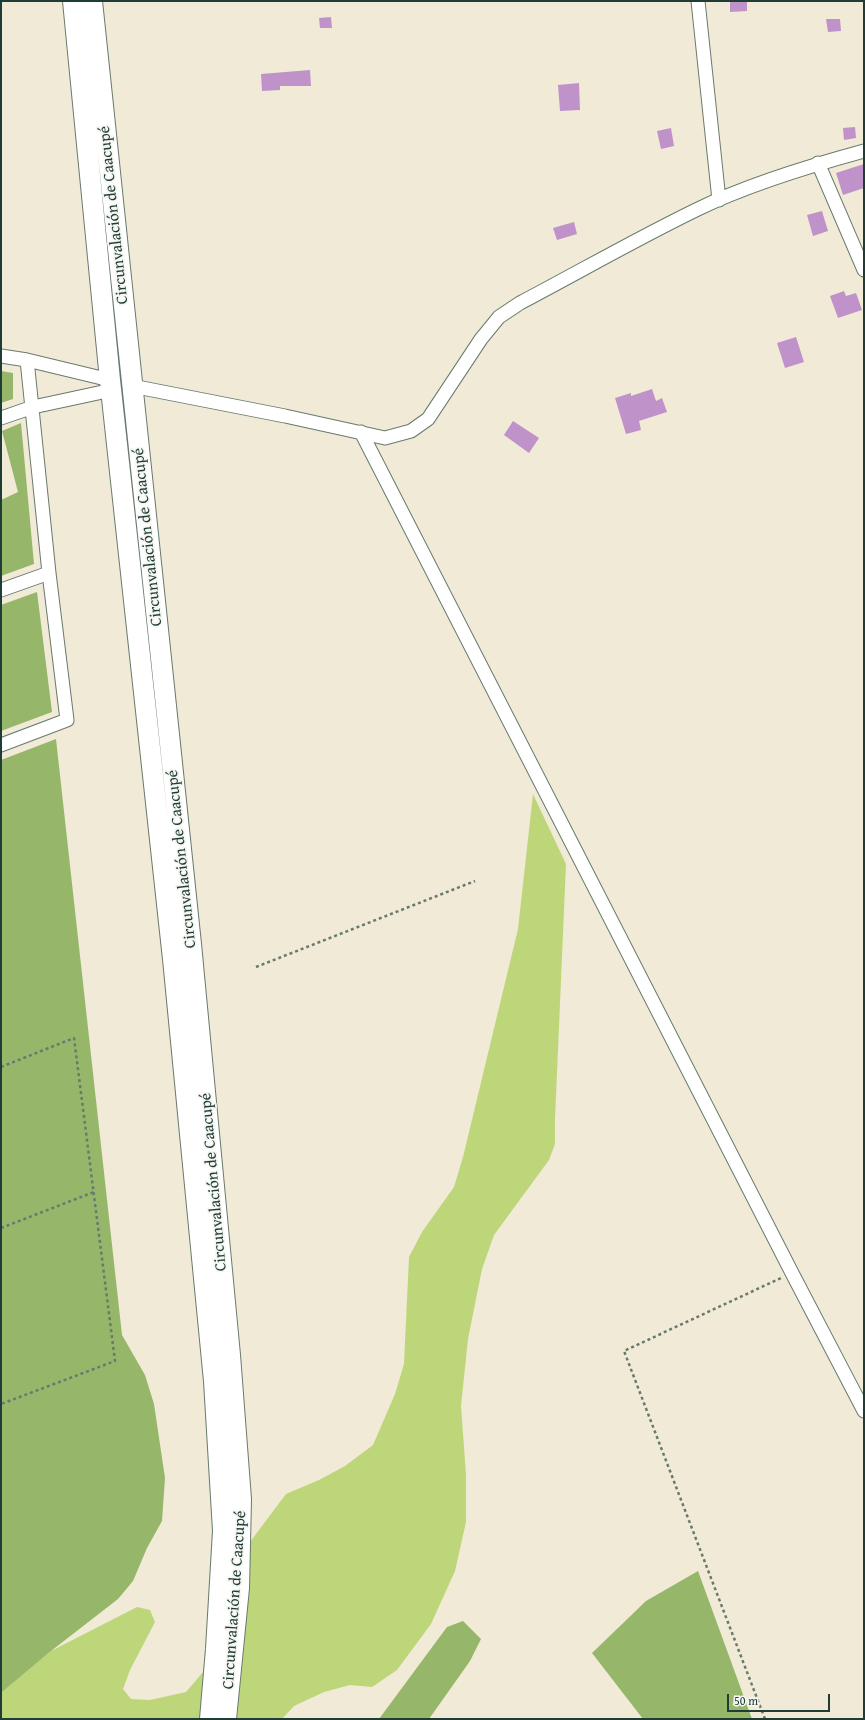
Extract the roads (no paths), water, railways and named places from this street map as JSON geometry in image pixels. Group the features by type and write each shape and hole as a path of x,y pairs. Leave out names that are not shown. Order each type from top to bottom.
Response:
{"highway":[{"name":"Circunvalación de Caacupé","path":"73,1 111,385 173,959 214,1381 223,1531 210,1719"},
{"name":"Circunvalación de Caacupé","path":"92,1 191,944 230,1355 241,1499 239,1588 226,1719"}],"street":[{"path":"698,1 719,200"},
{"path":"132,386 285,416 385,438 411,431 428,419 481,338 499,317 520,303 698,208 818,163 864,151"},
{"path":"818,163 864,270"},
{"path":"1,356 27,360 111,385"},
{"path":"1,745 67,720 49,573 27,360"},
{"path":"1,418 33,407 111,385"},
{"path":"361,432 792,1273 864,1410"},
{"path":"1,590 49,573"}]}
